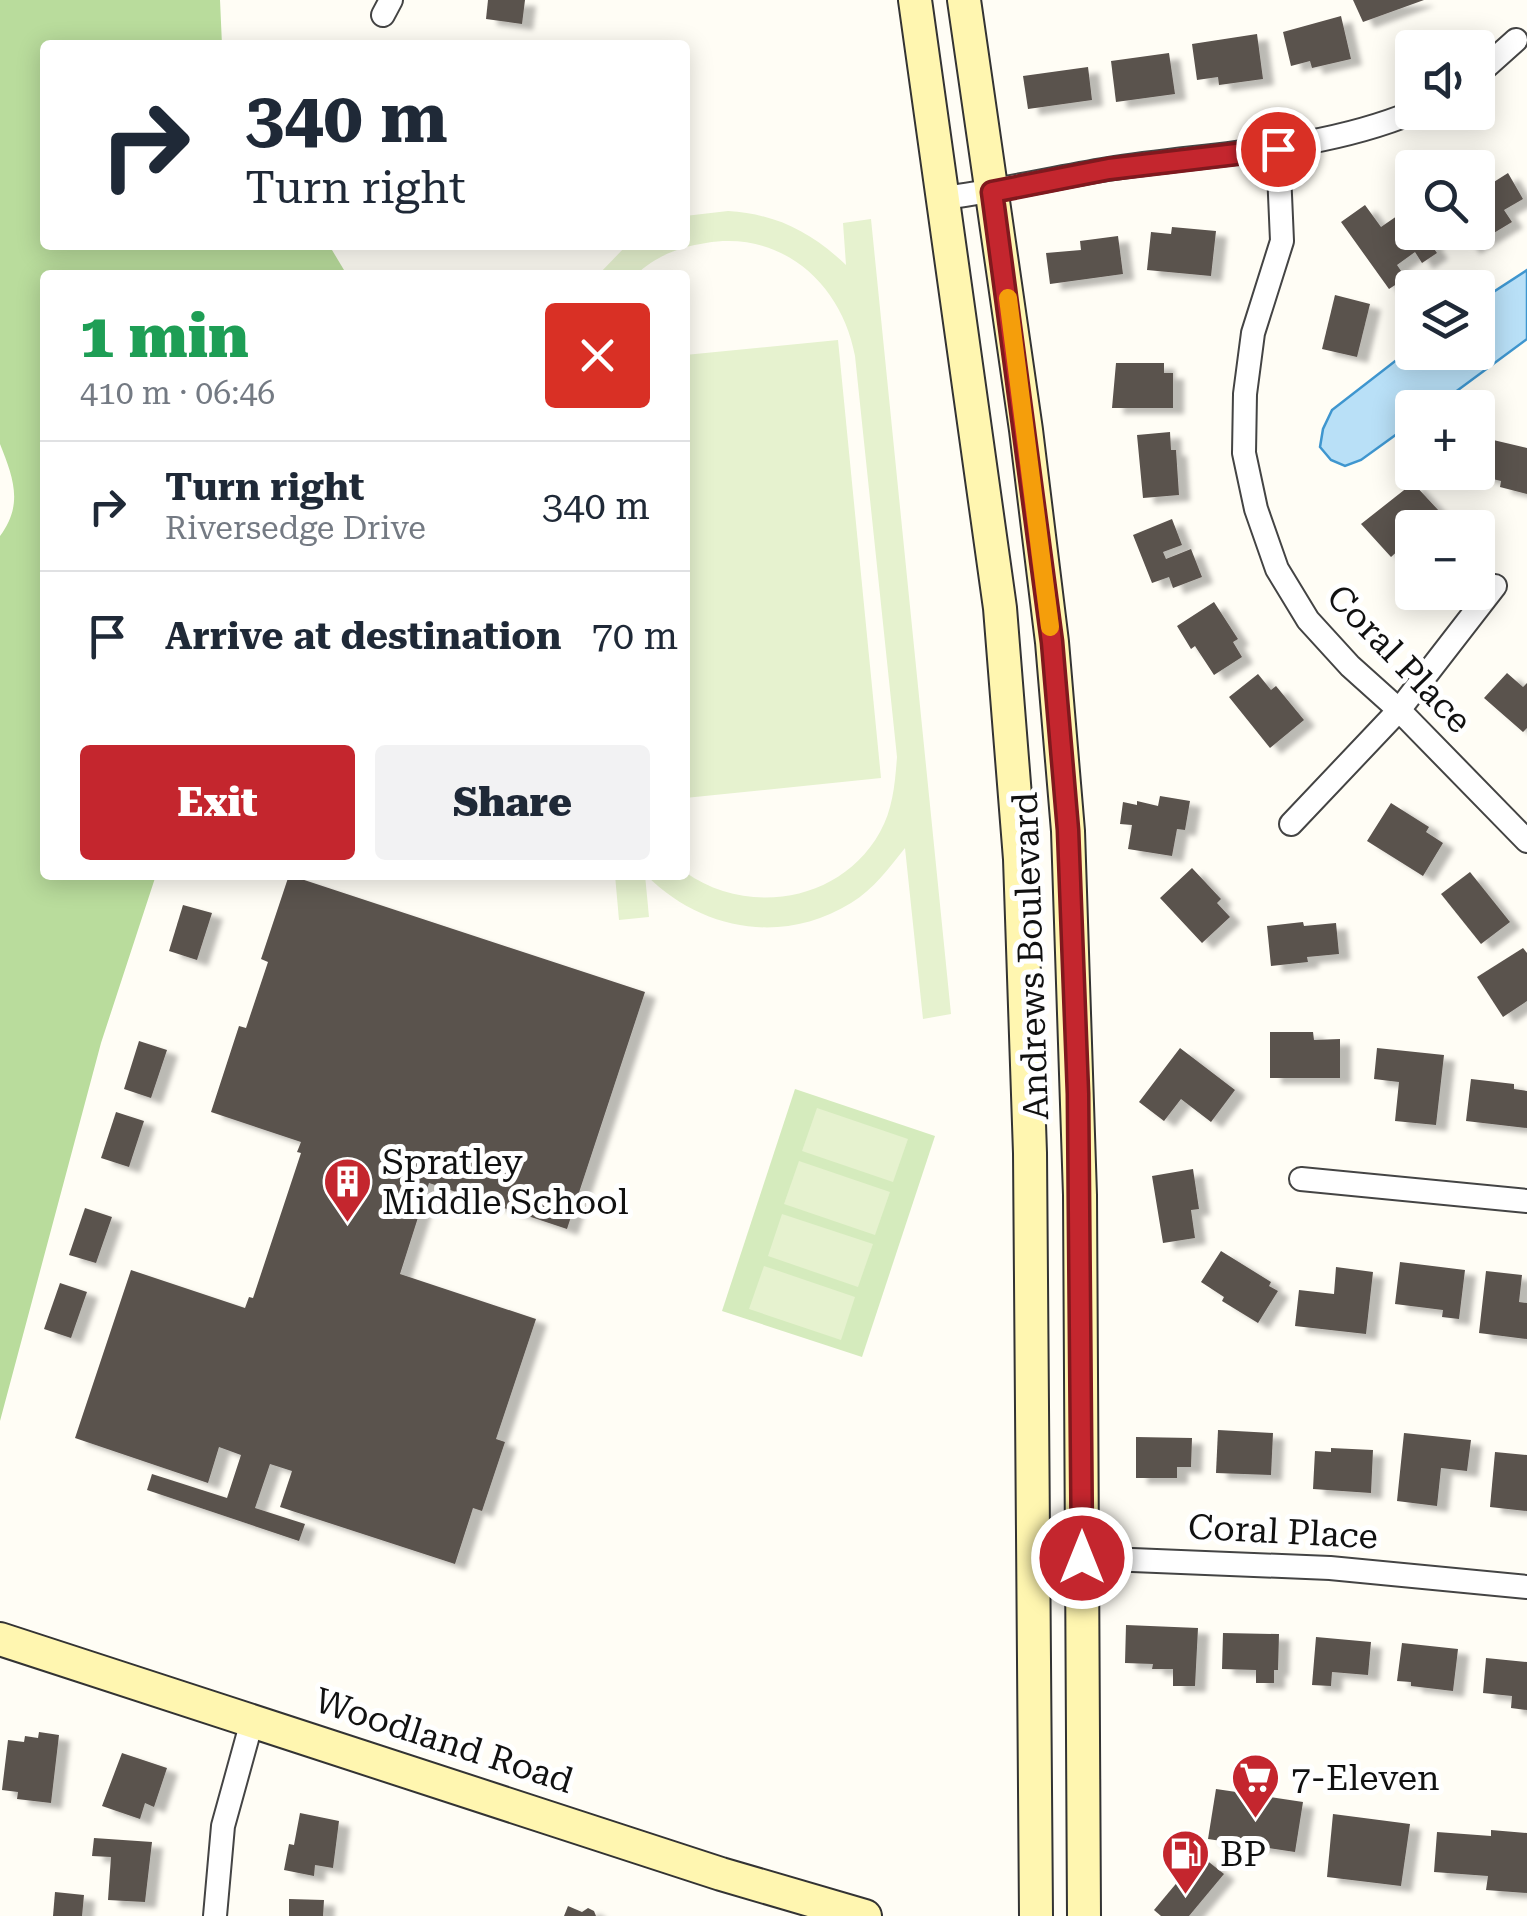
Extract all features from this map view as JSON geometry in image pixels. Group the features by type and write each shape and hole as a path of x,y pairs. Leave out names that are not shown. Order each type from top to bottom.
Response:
{"street":[{"name":"Andrews Boulevard","path":"915,0 1000,608 1020,859 1030,1153 1036,1916"},
{"name":"Andrews Boulevard","path":"964,0 1052,642 1066,814 1078,1094 1084,1916"},
{"path":"1495,59 1516,40"},
{"path":"943,198 1109,169 1278,149 1362,131 1395,119"},
{"name":"Coral Place","path":"1278,149 1282,241 1252,333 1244,453 1256,509 1276,569 1308,620 1350,666 1527,841"},
{"path":"1291,824 1398,710 1476,610"},
{"path":"1301,1179 1527,1201"},
{"name":"Coral Place","path":"1034,1556 1330,1568 1527,1587"},
{"name":"Woodland Road","path":"0,1639 720,1874 865,1916"},
{"path":"215,1916 221,1836 252,1720"}],"green space":[{"path":"0,0 220,0 222,40 40,40 40,250 332,250 344,270 40,270 40,880 154,880 101,1043 0,1421 0,536 12,513 14,490 0,444"},
{"path":"728,211 762,216 820,243 846,265 843,223 871,219 951,1014 923,1019 905,848 874,885 851,903 798,924 744,926 718,920 692,909 652,880 690,880 690,875 737,895 764,898 818,887 863,856 880,832 891,805 897,757 855,356 848,330 822,285 783,254 734,241 690,247 690,215"},
{"path":"622,250 677,250 642,270 603,270"},
{"path":"838,340 881,778 690,797 690,355"},
{"path":"615,880 645,880 649,917 619,920"},
{"path":"795,1089 935,1136 862,1357 722,1311"},
{"path":"817,1108 908,1139 893,1182 802,1151"},
{"path":"799,1161 890,1192 875,1235 784,1204"},
{"path":"782,1214 873,1244 858,1287 768,1256"},
{"path":"764,1266 855,1297 841,1340 749,1309"}],"water":[{"path":"1527,270 1527,339 1495,363 1495,291"},
{"path":"1395,361 1395,370 1485,370 1458,390 1395,390 1395,435 1361,460 1345,466 1331,460 1320,447 1332,410"}],"building":[{"path":"488,0 525,0 522,24 486,19"},
{"path":"1353,0 1424,0 1363,22"},
{"path":"1341,16 1351,59 1312,68 1310,61 1291,66 1283,32"},
{"path":"1257,34 1263,79 1219,85 1218,77 1197,80 1192,44"},
{"path":"1169,53 1175,94 1116,102 1111,61"},
{"path":"1088,67 1092,100 1028,109 1023,76"},
{"path":"1508,173 1523,199 1504,210 1512,222 1495,232 1495,181"},
{"path":"1365,205 1381,227 1395,217 1395,250 1437,253 1422,263 1415,252 1397,265 1400,270 1395,270 1395,285 1389,289 1341,222"},
{"path":"1172,227 1216,231 1211,276 1147,270 1151,232 1171,234"},
{"path":"1118,236 1123,274 1050,284 1046,253 1081,250 1080,241"},
{"path":"1335,295 1370,304 1357,357 1322,349"},
{"path":"1116,363 1164,363 1164,373 1173,373 1173,408 1112,408"},
{"path":"1170,432 1171,450 1176,450 1179,495 1143,498 1137,435"},
{"path":"1495,440 1527,448 1527,494 1500,487 1501,481 1495,480"},
{"path":"1404,490 1420,490 1438,510 1395,510 1395,553 1391,557 1361,524"},
{"path":"1172,519 1182,545 1163,552 1166,559 1191,549 1202,577 1173,588 1169,577 1152,583 1133,535"},
{"path":"1214,602 1238,639 1233,642 1242,657 1214,675 1177,626"},
{"path":"1507,673 1523,687 1527,683 1527,728 1523,732 1484,698"},
{"path":"1258,674 1271,690 1276,686 1304,720 1270,748 1229,697"},
{"path":"1160,796 1190,801 1185,830 1177,829 1172,856 1128,849 1132,825 1120,824 1123,802 1158,806"},
{"path":"1391,803 1429,827 1426,832 1443,843 1423,876 1367,841"},
{"path":"1192,868 1221,899 1217,903 1230,917 1202,943 1160,898"},
{"path":"1470,872 1510,922 1481,944 1441,894"},
{"name":"Spratley Middle School","path":"287,880 304,880 645,992 567,1229 429,1183 400,1274 536,1319 496,1439 505,1442 482,1511 473,1508 455,1564 280,1507 292,1471 270,1464 255,1508 305,1524 299,1541 147,1490 152,1474 227,1498 241,1455 219,1447 208,1483 75,1438 131,1270 245,1308 249,1297 253,1298 301,1153 297,1152 301,1142 211,1112 239,1026 246,1028 268,962 261,959"},
{"path":"183,905 212,913 197,960 169,951"},
{"path":"1303,922 1304,926 1336,923 1339,954 1271,966 1267,926"},
{"path":"1523,948 1527,953 1527,1001 1503,1017 1477,977"},
{"path":"1270,1032 1313,1032 1314,1040 1340,1039 1340,1078 1270,1078"},
{"path":"139,1041 167,1050 151,1098 124,1089"},
{"path":"1180,1048 1235,1090 1211,1122 1181,1099 1164,1121 1139,1102"},
{"path":"1377,1048 1444,1055 1436,1125 1395,1121 1399,1082 1374,1079"},
{"path":"1471,1079 1514,1084 1514,1089 1527,1091 1527,1128 1466,1121"},
{"path":"116,1112 144,1121 129,1167 101,1158"},
{"path":"1193,1169 1199,1209 1191,1210 1195,1238 1163,1243 1152,1176"},
{"path":"85,1208 112,1217 96,1263 69,1255"},
{"path":"1221,1251 1271,1282 1269,1286 1278,1291 1258,1323 1222,1301 1224,1297 1201,1282"},
{"path":"1400,1262 1465,1270 1459,1319 1442,1317 1443,1310 1395,1304"},
{"path":"1336,1267 1373,1272 1366,1334 1295,1326 1299,1290 1334,1294"},
{"path":"1486,1271 1522,1275 1519,1302 1527,1303 1527,1339 1479,1333"},
{"path":"60,1283 87,1292 71,1338 44,1329"},
{"path":"1218,1430 1273,1433 1271,1475 1216,1473"},
{"path":"1404,1433 1471,1440 1467,1471 1441,1468 1437,1506 1397,1501"},
{"path":"1136,1437 1192,1438 1191,1467 1177,1467 1177,1478 1136,1478"},
{"path":"1331,1448 1373,1450 1371,1493 1313,1489 1315,1451 1331,1452"},
{"path":"1495,1452 1527,1455 1527,1511 1490,1507"},
{"path":"1126,1625 1198,1628 1195,1686 1173,1686 1173,1669 1125,1663"},
{"path":"1223,1633 1279,1634 1274,1683 1256,1683 1256,1670 1222,1669"},
{"path":"1316,1637 1371,1642 1368,1675 1332,1672 1331,1686 1312,1685"},
{"path":"1402,1643 1458,1649 1453,1691 1397,1681"},
{"path":"1486,1658 1527,1662 1527,1710 1511,1708 1512,1696 1483,1693"},
{"path":"39,1732 59,1735 51,1803 17,1799 18,1792 2,1790 8,1740 24,1742 25,1736 38,1738"},
{"path":"122,1753 167,1768 154,1807 145,1803 140,1819 102,1806"},
{"name":"7-Eleven","path":"1216,1789 1303,1802 1295,1852 1208,1839"},
{"path":"300,1813 339,1821 333,1868 315,1865 314,1876 284,1870"},
{"path":"1333,1814 1410,1824 1401,1886 1327,1877"},
{"path":"1491,1830 1527,1833 1527,1893 1486,1890 1488,1876 1434,1872 1437,1832 1491,1836"},
{"path":"94,1838 152,1842 145,1902 108,1900 111,1857 92,1856"},
{"name":"BP","path":"1200,1855 1224,1874 1189,1916 1161,1916 1154,1910"},
{"path":"55,1892 84,1895 82,1916 53,1916"},
{"path":"289,1899 324,1900 323,1916 289,1916"},
{"path":"568,1906 582,1912 588,1908 596,1916 564,1916"}],"slow traffic":[{"path":"1008,298 1050,627"}],"place":[{"name":"Spratley Middle School","path":"347,1224"},
{"name":"7-Eleven","path":"1256,1820"},
{"name":"BP","path":"1185,1896"}],"route":[{"path":"1082,1558 1080,1196 1068,830 1052,642 992,192 1109,169 1278,149"}]}
